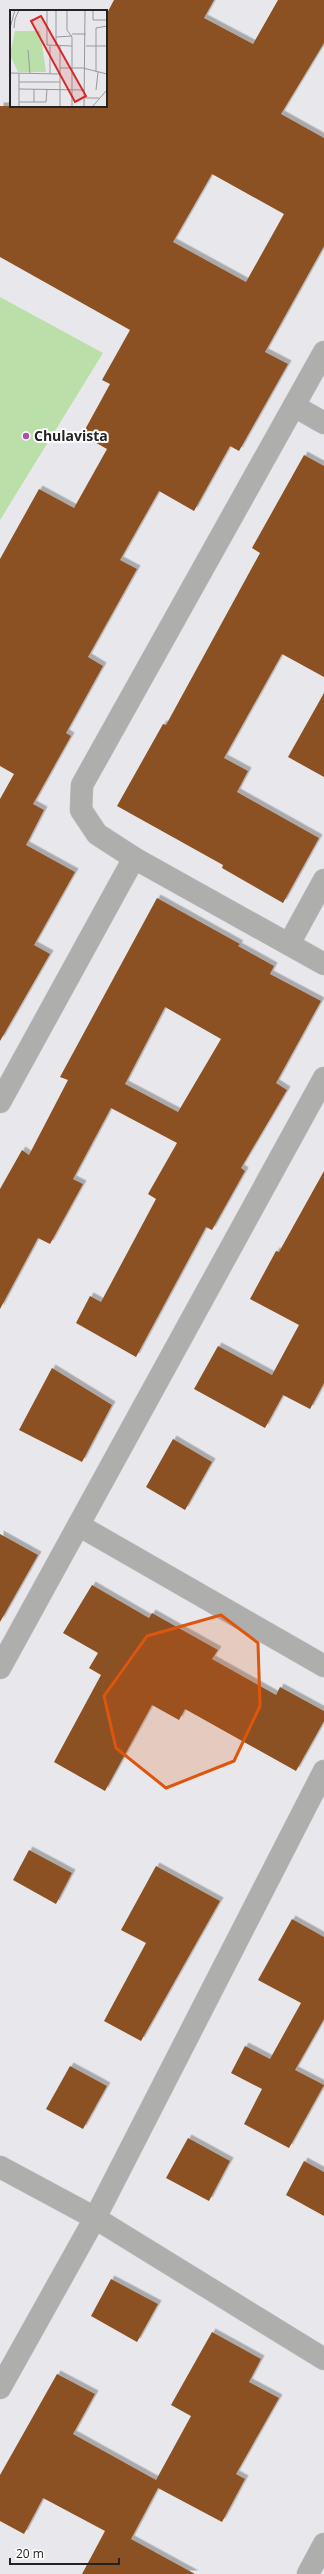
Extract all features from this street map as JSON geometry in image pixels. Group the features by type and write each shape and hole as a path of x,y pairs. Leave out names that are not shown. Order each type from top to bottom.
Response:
{"street":[{"path":"324,352 82,785 80,810 96,834 134,858 324,964"},
{"path":"294,406 324,422"},
{"path":"0,1102 134,858"},
{"path":"289,944 324,880"},
{"path":"0,1668 80,1526 324,1078"},
{"path":"80,1526 324,1666"},
{"path":"0,2388 94,2218 324,1771"},
{"path":"0,2166 94,2218 324,2359"},
{"path":"308,2574 324,2544"}],"highlighted area":[{"path":"221,1615 258,1643 260,1706 234,1761 166,1788 116,1748 104,1696 147,1636"}],"green space":[{"name":"Chulavista","path":"0,297 103,353 0,520"}],"building":[{"path":"114,0 214,0 204,18 253,44 278,0 324,0 324,43 281,114 324,138 324,246 265,352 288,364 239,451 230,446 194,511 159,491 120,560 137,569 88,657 103,666 66,733 71,736 33,804 44,810 26,845 75,872 34,945 50,954 0,1041 0,799 14,774 0,766 0,559 39,489 74,508 107,449 82,435 110,384 102,380 130,330 0,257 0,106 107,107 107,13","holes":["212,174 284,214 246,282 173,242"]},
{"path":"304,455 324,466 324,677 282,654 224,758 248,771 237,792 319,838 283,903 222,868 223,865 117,806 163,724 166,725 260,553 252,548"},
{"path":"324,693 324,777 288,757"},
{"path":"157,898 240,944 238,946 274,966 270,974 321,1001 276,1083 287,1090 241,1168 245,1171 212,1230 206,1227 136,1357 76,1323 90,1296 101,1302 156,1199 148,1194 177,1143 111,1108 73,1179 83,1184 50,1244 38,1238 0,1309 0,1189 22,1150 29,1155 68,1080 60,1077","holes":["165,1007 221,1039 178,1112 125,1084"]},
{"path":"324,1171 324,1383 310,1409 283,1395 265,1428 194,1389 218,1346 272,1375 299,1325 250,1299 276,1251 279,1252"},
{"path":"52,1368 112,1405 82,1462 19,1430"},
{"path":"173,1439 212,1462 185,1510 146,1487"},
{"path":"0,1534 38,1555 0,1622"},
{"path":"92,1585 149,1618 152,1613 218,1650 212,1659 276,1695 280,1687 324,1711 324,1721 296,1771 185,1709 179,1720 152,1705 105,1791 54,1762 101,1675 89,1668 98,1653 63,1633"},
{"path":"29,1850 72,1873 56,1904 13,1880"},
{"path":"156,1866 220,1901 141,2041 104,2021 146,1943 121,1930"},
{"path":"292,1919 324,1937 324,2019 295,2070 324,2085 289,2148 244,2124 262,2089 231,2073 245,2046 270,2059 301,2003 258,1980"},
{"path":"70,2066 107,2086 83,2129 46,2109"},
{"path":"188,2138 230,2161 209,2201 166,2178"},
{"path":"304,2161 324,2172 324,2216 286,2195"},
{"path":"111,2279 158,2304 137,2342 91,2316"},
{"path":"212,2332 261,2359 249,2382 279,2398 236,2474 245,2479 222,2522 158,2488 131,2539 195,2574 82,2574 105,2531 43,2498 24,2534 0,2521 0,2475 57,2374 95,2394 73,2434 156,2480 191,2416 171,2405"}],"place":[{"name":"Chulavista","path":"26,436"}]}
